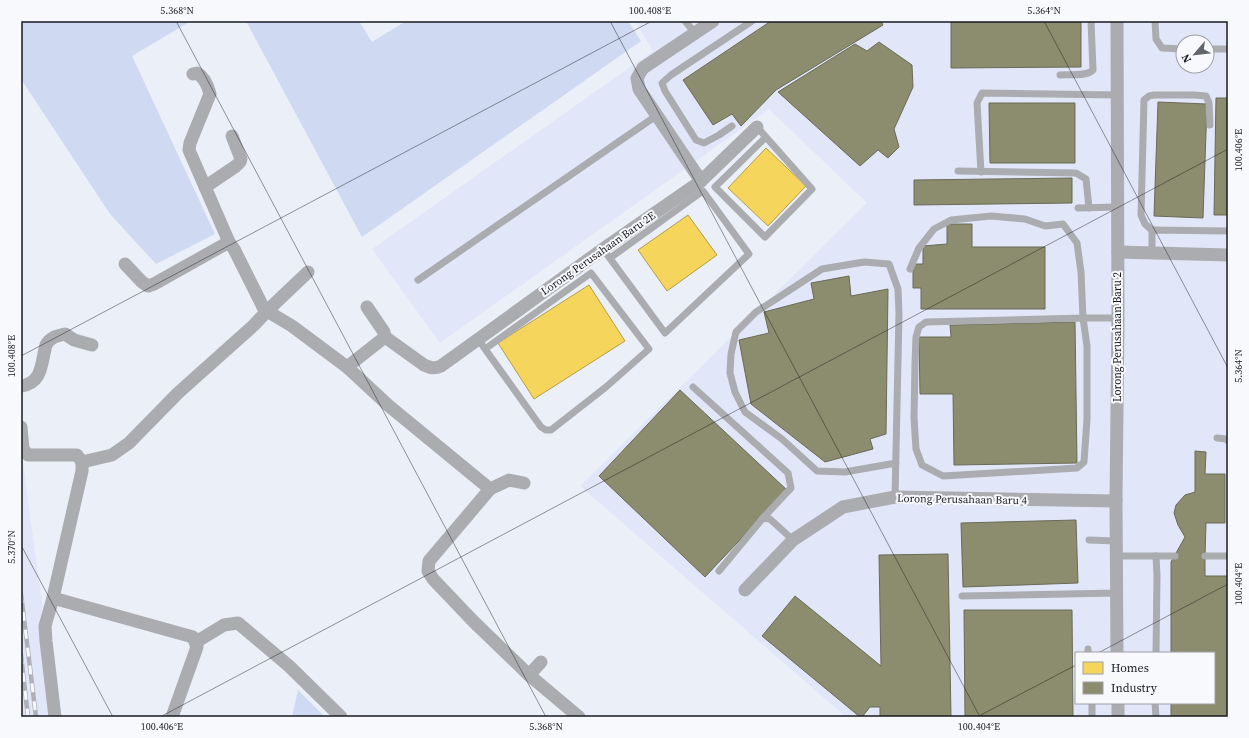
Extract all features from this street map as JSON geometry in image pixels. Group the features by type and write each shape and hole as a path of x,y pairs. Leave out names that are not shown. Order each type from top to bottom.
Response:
{"street":[{"path":"701,181 639,89 637,78 643,68 713,21"},
{"name":"Lorong Perusahaan Baru 2","path":"1117,21 1117,652"},
{"path":"193,74 197,72 200,74 208,87 210,94 190,143 189,150 229,242 263,307 292,326 347,367 389,406 490,489"},
{"name":"Lorong Perusahaan Baru 2E","path":"385,337 424,365 435,369 481,344 606,253 701,181 757,127"},
{"path":"205,187 240,162 241,159 232,136"},
{"path":"125,264 142,282 148,286 229,242"},
{"path":"1118,252 1228,255"},
{"path":"82,462 112,455 129,444 178,393 254,325 308,272"},
{"path":"347,367 385,337 384,332 366,307"},
{"path":"21,386 32,383 36,380 39,374 46,345 53,337 66,334 74,340 92,345"},
{"path":"21,427 23,449 28,455 76,455 82,462 82,470 54,598 45,626 55,717"},
{"path":"524,482 508,480 490,489 429,561 428,571 433,579 473,621 529,675 579,717"},
{"name":"Lorong Perusahaan Baru 4","path":"744,590 793,540 843,507 895,497 1116,501"},
{"path":"54,598 193,637 197,647 172,717"},
{"path":"196,642 224,625 238,623 289,666 341,717"},
{"path":"529,675 541,662"},
{"path":"1118,704 1118,717"}],"lane":[{"path":"685,21 695,33"},
{"path":"732,126 719,136 704,143 696,140 665,91 662,83 671,75 752,21"},
{"path":"1060,75 1087,74 1093,70 1091,21"},
{"path":"1155,21 1156,39 1162,48 1175,48"},
{"path":"1215,49 1228,49"},
{"path":"981,172 977,103 982,93 1117,95"},
{"path":"1210,125 1209,103 1206,96 1154,95 1149,96 1144,100 1141,215 1145,224 1152,230 1228,231"},
{"path":"418,280 656,116"},
{"path":"757,127 812,189 766,237 716,187 766,138"},
{"path":"958,171 1076,173 1086,179 1089,208"},
{"path":"703,191 749,254 665,333 606,253 703,191"},
{"path":"1078,208 1117,207"},
{"path":"910,269 919,248 934,229 951,220 990,216 1024,219 1045,226 1063,224 1077,243 1081,272 1083,318 1087,346 1087,419 1084,462 1077,468 943,476 922,465 916,449 914,418 916,336 920,327 926,322 1083,318 1118,318"},
{"path":"1152,230 1152,253"},
{"path":"895,497 896,463 899,314 898,289 889,264 864,262 822,269 756,312 736,332 731,354 730,373 735,392 745,412 782,439 817,471 845,472 896,463"},
{"path":"591,273 649,349 606,387 551,430 546,430 541,427 481,344 591,273"},
{"path":"693,387 788,472 791,488 763,518 719,571"},
{"path":"1217,438 1226,439 1228,441"},
{"path":"763,518 770,518 793,540"},
{"path":"1089,540 1116,541"},
{"path":"1116,556 1175,556"},
{"path":"1156,556 1158,576 1156,652"},
{"path":"1205,556 1228,556"},
{"path":"962,596 1117,593"},
{"path":"1092,704 1092,717"},
{"path":"1155,704 1156,717"}],"shaded area":[{"path":"21,21 191,21 132,56 215,234 156,264 110,214 21,79"},
{"path":"246,21 359,21 372,42 406,21 628,21 641,41 362,237"},
{"path":"635,21 1228,21 1228,717 846,717 580,486 867,203 769,109 440,343 372,249 653,51"},
{"path":"21,448 45,626 54,717 21,717"},
{"path":"298,690 325,717 292,717"}],"building: Homes":[{"path":"766,148 806,186 768,226 728,188"},
{"path":"688,215 717,255 667,291 638,250"},
{"path":"589,285 625,341 534,399 498,343"}],"building: Industry":[{"path":"771,21 881,21 883,25 776,90 741,126 732,114 713,125 683,80"},
{"path":"951,21 1081,21 1081,67 951,68"},
{"path":"879,42 912,65 913,87 894,129 899,147 888,158 878,150 860,166 778,92 855,44 867,51"},
{"path":"1216,98 1228,98 1228,215 1214,215"},
{"path":"1158,102 1207,104 1203,218 1154,216"},
{"path":"989,103 1075,103 1075,163 990,163"},
{"path":"1072,178 1072,203 914,205 914,180"},
{"path":"947,224 972,224 972,247 1045,247 1045,309 921,309 921,288 913,288 913,264 923,264 923,246 947,244"},
{"path":"849,276 851,296 888,289 886,434 870,439 873,449 825,462 751,404 739,340 769,333 764,312 814,299 811,283"},
{"path":"1075,322 1077,463 954,465 953,394 920,394 919,337 951,337 950,325"},
{"path":"680,390 787,490 705,577 599,476"},
{"path":"1195,451 1206,452 1205,474 1225,474 1225,523 1206,523 1205,576 1228,576 1228,717 1171,717 1171,704 1215,704 1215,652 1171,652 1171,562 1185,537 1178,525 1174,513 1176,505 1185,495 1195,492"},
{"path":"1076,520 1078,583 963,587 961,523"},
{"path":"948,554 951,717 880,717 880,707 870,707 862,717 860,717 762,636 795,596 881,666 879,555"},
{"path":"964,610 1072,610 1073,717 965,717"}],"railway":[{"path":"21,594 36,717"},
{"path":"21,655 28,717"}]}
